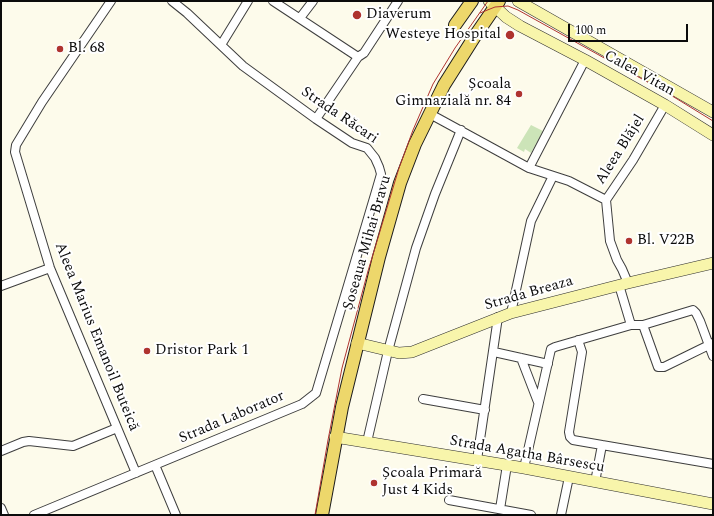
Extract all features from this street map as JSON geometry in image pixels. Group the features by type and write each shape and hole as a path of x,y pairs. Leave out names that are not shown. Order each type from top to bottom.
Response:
{"main road":[{"path":"461,1 455,25 472,1"},
{"name":"Șoseaua Mihai Bravu","path":"322,515 335,437 357,343 400,183 415,144 444,86 494,3"}],"street":[{"name":"Aleea Marius Emanoil Buteică","path":"111,1 42,102 16,145 15,152 50,268 136,473"},
{"name":"Strada Răcari","path":"172,1 187,13 243,66 352,143 367,148 375,158 379,167 381,174 316,393"},
{"path":"220,45 248,1"},
{"path":"273,1 358,57"},
{"path":"300,18 313,1"},
{"path":"316,119 358,57 364,53 398,1"},
{"name":"Calea Vitan","path":"518,1 713,112"},
{"name":"Calea Vitan","path":"494,3 506,17 520,26 585,60 713,135"},
{"path":"528,168 585,60"},
{"name":"Aleea Blăjel","path":"430,114 528,168 569,181 606,200 637,153 664,105"},
{"path":"367,442 388,351 425,220 461,130"},
{"path":"511,313 531,221 553,176"},
{"path":"606,200 610,241 622,269 623,284 631,325"},
{"name":"Strada Breaza","path":"357,343 399,353 412,352 511,313 623,284 713,263"},
{"path":"1,286 50,268"},
{"path":"524,468 551,349 554,347 631,325 643,325 693,310 696,312 711,343 713,356"},
{"path":"477,460 498,317"},
{"path":"643,325 658,366 664,367 711,343"},
{"path":"578,340 582,352 569,432 570,437 573,440 713,464"},
{"path":"494,352 548,364"},
{"path":"521,358 539,402"},
{"name":"Strada Laborator","path":"34,515 302,404 316,393"},
{"path":"423,399 485,410"},
{"path":"1,452 23,442 29,441 74,446 117,428"},
{"name":"Strada Agatha Bârsescu","path":"335,437 524,468 713,504"},
{"path":"595,482 602,445"},
{"path":"504,512 507,465"},
{"path":"155,466 176,515"},
{"path":"561,515 569,477"},
{"path":"449,500 504,512 531,515"},
{"path":"1,508 4,515"}],"green space":[{"path":"531,125 543,131 531,153 525,149 524,152 517,148"}],"tram line":[{"path":"315,515 342,368 368,271 399,168 413,130 433,84 455,48 488,1"},
{"path":"480,13 495,7 508,6 518,10 669,94 713,121"}],"place":[{"name":"Diaverum","path":"357,15"},
{"name":"Westeye Hospital","path":"510,35"},
{"name":"Bl. 68","path":"60,49"},
{"name":"Școala Gimnazială nr. 84","path":"519,94"},
{"name":"Bl. V22B","path":"629,241"},
{"name":"Dristor Park 1","path":"147,351"},
{"name":"Școala Primară Just 4 Kids","path":"374,483"}]}
